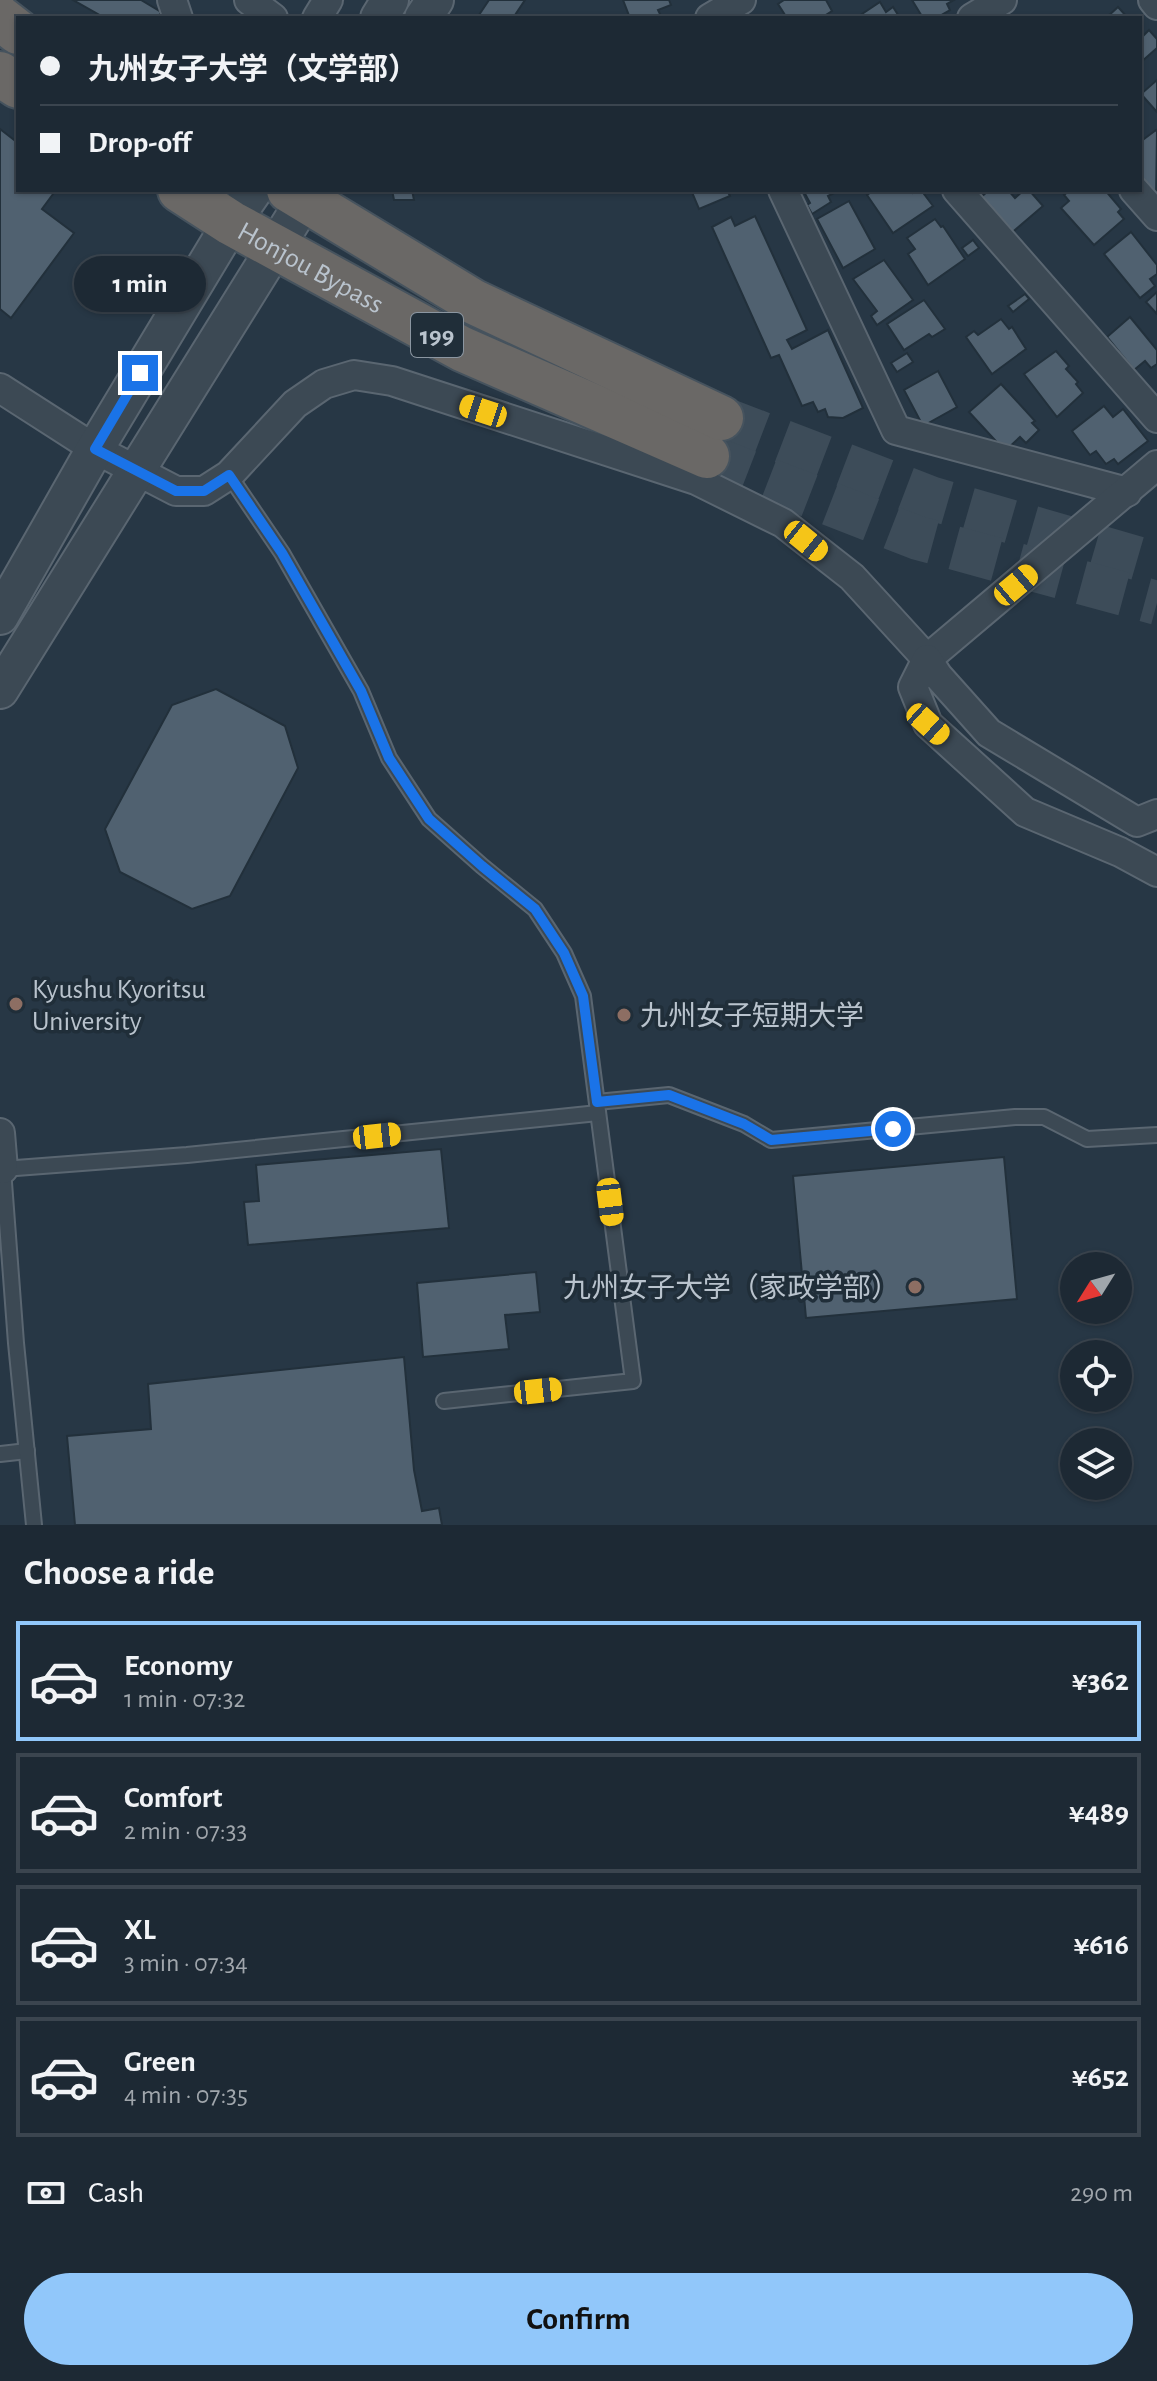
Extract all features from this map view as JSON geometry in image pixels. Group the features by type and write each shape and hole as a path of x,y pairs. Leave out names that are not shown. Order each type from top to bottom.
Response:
{"highway":[{"path":"0,18 16,30"},
{"name":"Honjou Bypass","path":"187,192 243,207 277,247 462,349 714,437 474,302 302,193"}],"street":[{"path":"249,0 270,16"},
{"path":"712,16 741,0"},
{"path":"1153,0 1157,5"},
{"path":"784,192 896,430 1127,492"},
{"path":"959,192 1157,418"},
{"path":"1136,192 1157,216"},
{"path":"0,690 277,247 302,193"},
{"path":"0,616 95,449 243,207"},
{"path":"0,388 95,449 176,491 204,491 229,475 295,404 324,384 354,375 392,381 696,480 783,523 852,577 989,733 1137,822 1157,814"},
{"path":"1157,465 927,659 913,687 928,724 1025,812 1120,852 1157,872"},
{"path":"0,1133 3,1169"}],"lane":[{"path":"229,475 282,553 361,691 389,758 429,819 535,909 564,953 583,996 633,1381 444,1401"},
{"path":"34,1525 3,1169 187,1155 598,1108 669,1095 744,1124 771,1140 1015,1117 1044,1117 1087,1139 1157,1135"},
{"path":"0,1454 27,1451"}],"building":[{"path":"73,0 141,0 161,12 159,16 101,16"},
{"path":"489,0 525,0 514,16 478,16"},
{"path":"623,0 669,0 671,5 658,10 661,16 629,16"},
{"path":"784,0 826,0 832,11 824,16 786,16 778,4"},
{"path":"912,0 954,0 947,4 950,10 940,16 922,16"},
{"path":"880,2 886,12 893,7 899,16 859,16"},
{"path":"1118,7 1126,16 1108,16"},
{"path":"1149,30 1157,39 1157,48 1142,61 1142,33 1144,35"},
{"path":"1157,80 1157,112 1142,95"},
{"path":"0,129 16,141 16,192 55,192 42,209 74,233 11,318 0,309"},
{"path":"1156,130 1156,196 1142,178 1142,140"},
{"path":"392,192 412,192 414,200 394,200"},
{"path":"692,192 728,192 730,196 699,209"},
{"path":"804,192 836,192 828,196 831,202 812,214 807,205 810,203"},
{"path":"871,192 922,192 933,206 893,233 867,195"},
{"path":"987,192 1010,192 1015,198 1022,192 1031,192 1043,206 1008,236 978,200"},
{"path":"1068,192 1107,192 1121,209 1118,212 1124,219 1094,245 1061,208 1069,201 1064,195"},
{"path":"849,201 875,249 843,268 817,219"},
{"path":"755,216 807,330 787,340 792,349 828,330 863,408 843,418 828,417 825,409 818,412 813,402 802,406 779,355 771,358 712,227 731,217 735,226"},
{"path":"935,219 965,259 928,285 908,254 915,249 907,238"},
{"path":"1131,232 1157,265 1157,274 1150,279 1155,286 1140,298 1104,254"},
{"path":"973,240 979,248 968,256 962,248"},
{"path":"884,260 913,300 877,325 871,316 877,311 853,279"},
{"path":"1157,292 1157,314 1146,302"},
{"path":"1025,294 1029,299 1013,312 1008,306"},
{"path":"924,300 945,329 932,337 929,334 904,350 887,324"},
{"path":"1130,317 1157,350 1157,364 1151,368 1145,361 1134,370 1107,337"},
{"path":"1001,319 1009,329 1012,327 1026,349 992,374 966,337 974,331 978,335"},
{"path":"1056,351 1069,366 1066,369 1083,393 1057,417 1024,374"},
{"path":"907,353 913,362 897,372 891,363"},
{"path":"938,371 957,407 923,426 904,390"},
{"path":"1001,384 1035,421 1032,423 1039,430 1026,443 1020,437 1005,451 969,412"},
{"path":"1104,406 1113,417 1123,409 1148,441 1118,464 1114,459 1106,464 1096,451 1090,455 1072,431"},
{"path":"216,689 285,726 298,768 230,896 192,909 120,872 105,829 172,705"},
{"path":"441,1149 449,1228 248,1245 244,1202 259,1201 256,1165"},
{"path":"1004,1157 1017,1299 806,1318 793,1176"},
{"path":"536,1272 540,1312 505,1315 509,1349 423,1357 417,1283"},
{"path":"404,1357 414,1470 422,1511 439,1508 442,1525 75,1525 67,1436 151,1429 148,1384"}],"tunnel":[{"path":"721,418 933,499 1157,564"},
{"path":"707,456 918,538 1157,603"}],"place":[{"name":"Kyushu Kyoritsu University","path":"16,1004"},
{"name":"九州女子短期大学","path":"624,1015"},
{"name":"九州女子大学（家政学部）","path":"915,1287"}],"route":[{"path":"140,373 95,449 176,491 204,491 229,475 282,553 361,691 389,758 429,819 535,909 564,953 583,996 597,1102 669,1095 744,1124 771,1140 893,1129"}]}
